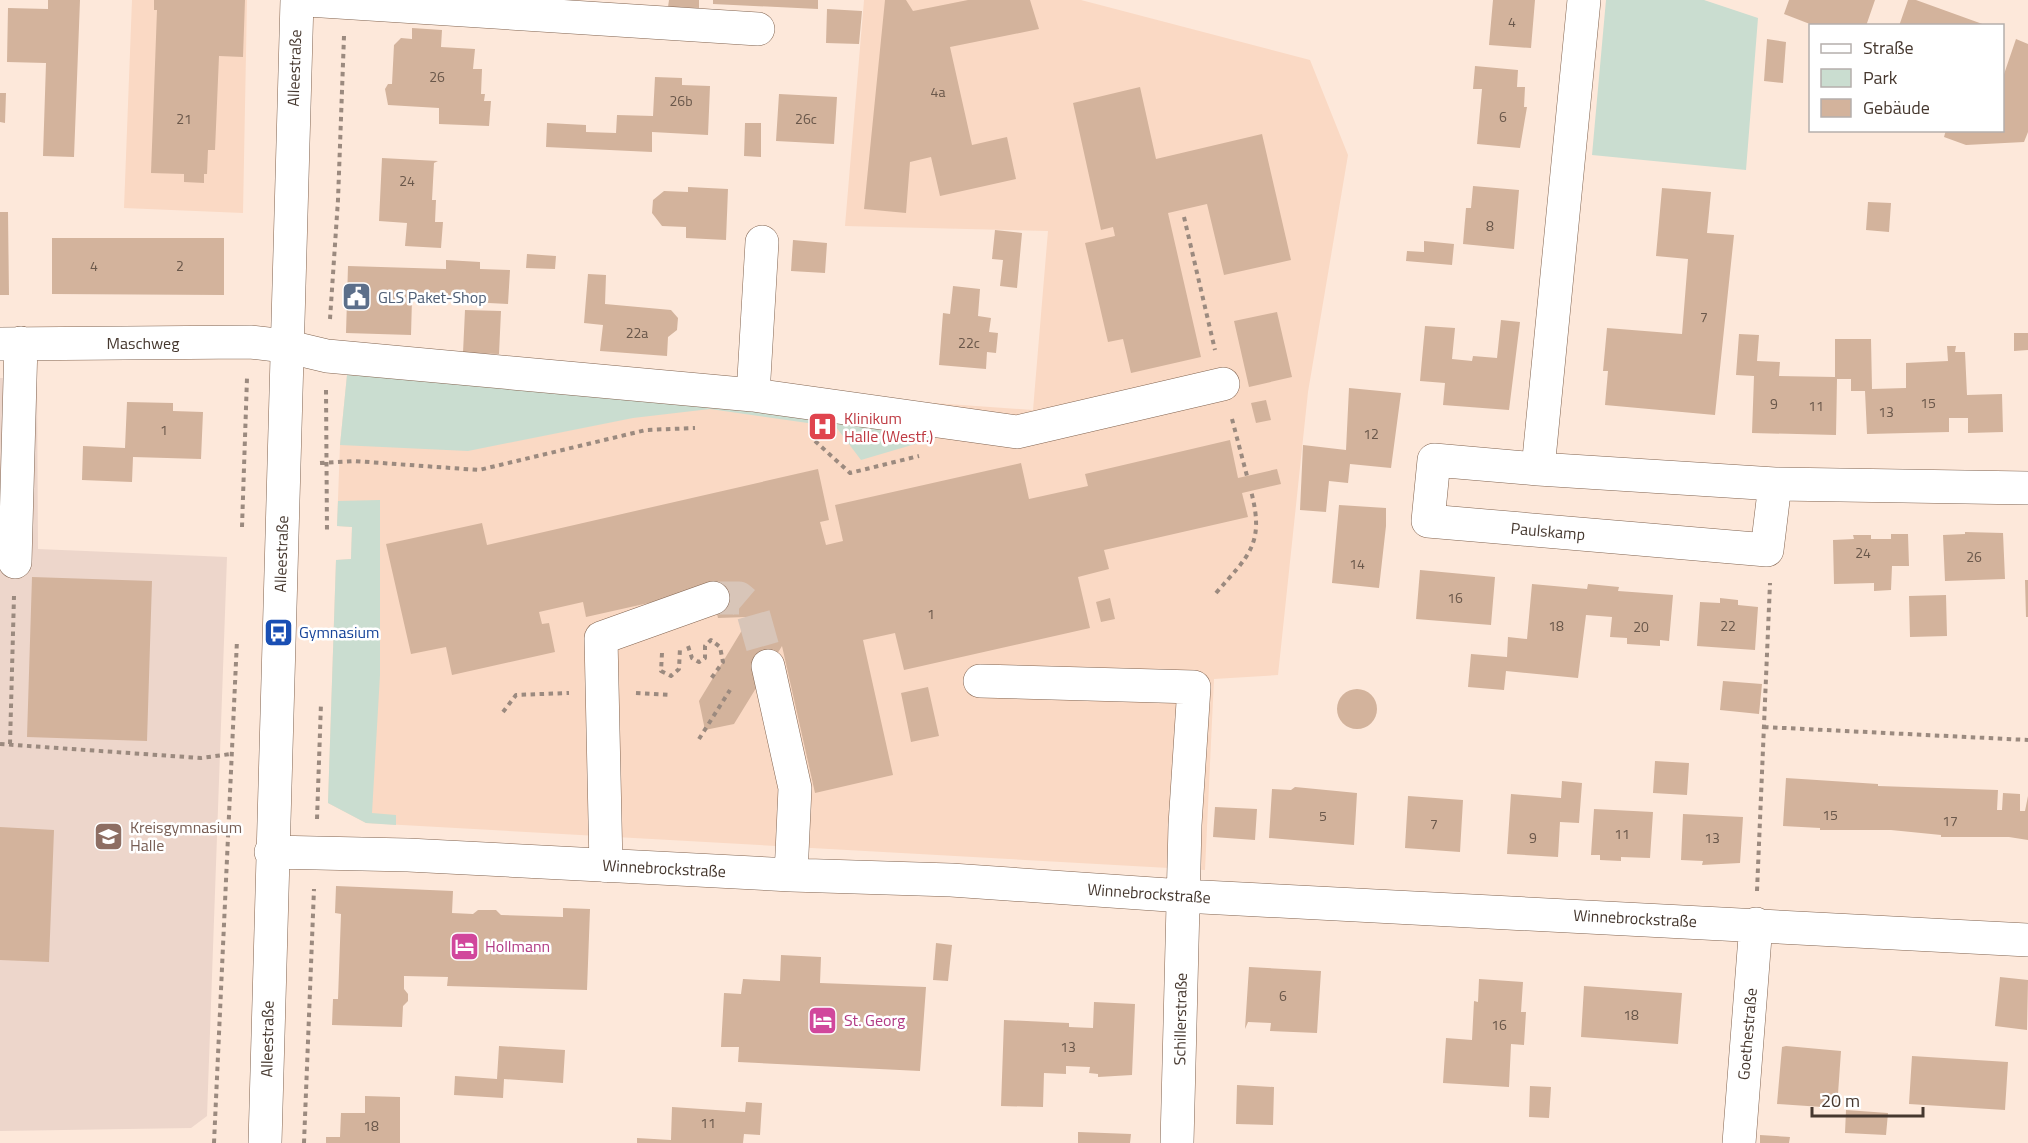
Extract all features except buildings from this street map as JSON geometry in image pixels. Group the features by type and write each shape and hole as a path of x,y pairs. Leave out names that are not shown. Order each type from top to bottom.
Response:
{"street":[{"name":"Alleestraße","path":"265,1143 271,852 284,464 285,346 297,0"},
{"path":"307,0 758,29"},
{"path":"1539,469 1584,0"},
{"path":"753,395 762,242"},
{"name":"Maschweg","path":"10,344 250,342 285,346 327,356 753,395 1017,432 1223,384"},
{"path":"10,344 15,562"},
{"name":"Paulskamp","path":"1767,550 1428,521 1434,460 1775,484 2028,488"},
{"path":"1767,550 1775,484"},
{"path":"606,866 600,693 601,638 713,598"},
{"path":"768,666 795,788 791,875"},
{"name":"Schillerstraße","path":"980,681 1194,687 1183,896 1177,1143"},
{"name":"Winnebrockstraße","path":"271,852 408,855 791,875 951,880 1183,896 1756,924 2028,940"},
{"name":"Goethestraße","path":"1739,1143 1756,924"}],"path":[{"path":"327,533 324,463 327,356 338,200 345,3"},
{"path":"243,527 245,396 250,342"},
{"path":"284,464 354,461 479,470 646,430 704,428"},
{"path":"808,435 850,473 928,454"},
{"path":"1216,593 1251,553 1258,518 1251,491"},
{"path":"1756,924 1771,573 1767,550"},
{"path":"10,744 15,562"},
{"path":"214,1143 237,640"},
{"path":"662,648 661,671 671,676 679,669 679,648 684,644 690,646 692,658 699,662 705,658 705,646 711,640 720,647 723,662 710,680"},
{"path":"636,683 634,693 670,695"},
{"path":"699,740 730,690"},
{"path":"503,712 516,695 600,693"},
{"path":"304,1143 321,703"},
{"path":"1764,727 2028,740"},
{"path":"0,744 201,758 231,754"}],"shaded area":[{"path":"132,0 247,0 243,213 124,208"},
{"name":"Klinikum Halle (Westf.)","path":"864,0 1081,0 1310,60 1348,155 1308,392 1278,675 1214,679 1205,870 366,823 328,803 336,560 351,559 352,527 337,526 340,445 347,375 341,361 1033,410 1048,231 845,226"},
{"name":"Kreisgymnasium Halle","path":"0,378 37,378 38,549 227,557 207,1116 191,1128 0,1131"}],"green space":[{"path":"1606,0 1704,0 1758,18 1746,170 1592,155"},
{"path":"347,375 750,400 949,434 861,460 836,427 710,409 633,418 468,451 340,445"},
{"path":"380,500 380,675 372,813 396,815 396,825 366,823 328,803 336,560 351,559 352,527 337,526 338,501"}],"tunnel":[{"path":"713,598 739,598 752,609 768,666"}],"place":[{"name":"GLS Paket-Shop","path":"357,297"},
{"name":"Klinikum Halle (Westf.)","path":"823,427"},
{"name":"Gymnasium","path":"278,632"},
{"name":"Kreisgymnasium Halle","path":"109,836"},
{"name":"Hollmann","path":"464,946"},
{"name":"St. Georg","path":"823,1020"}]}
